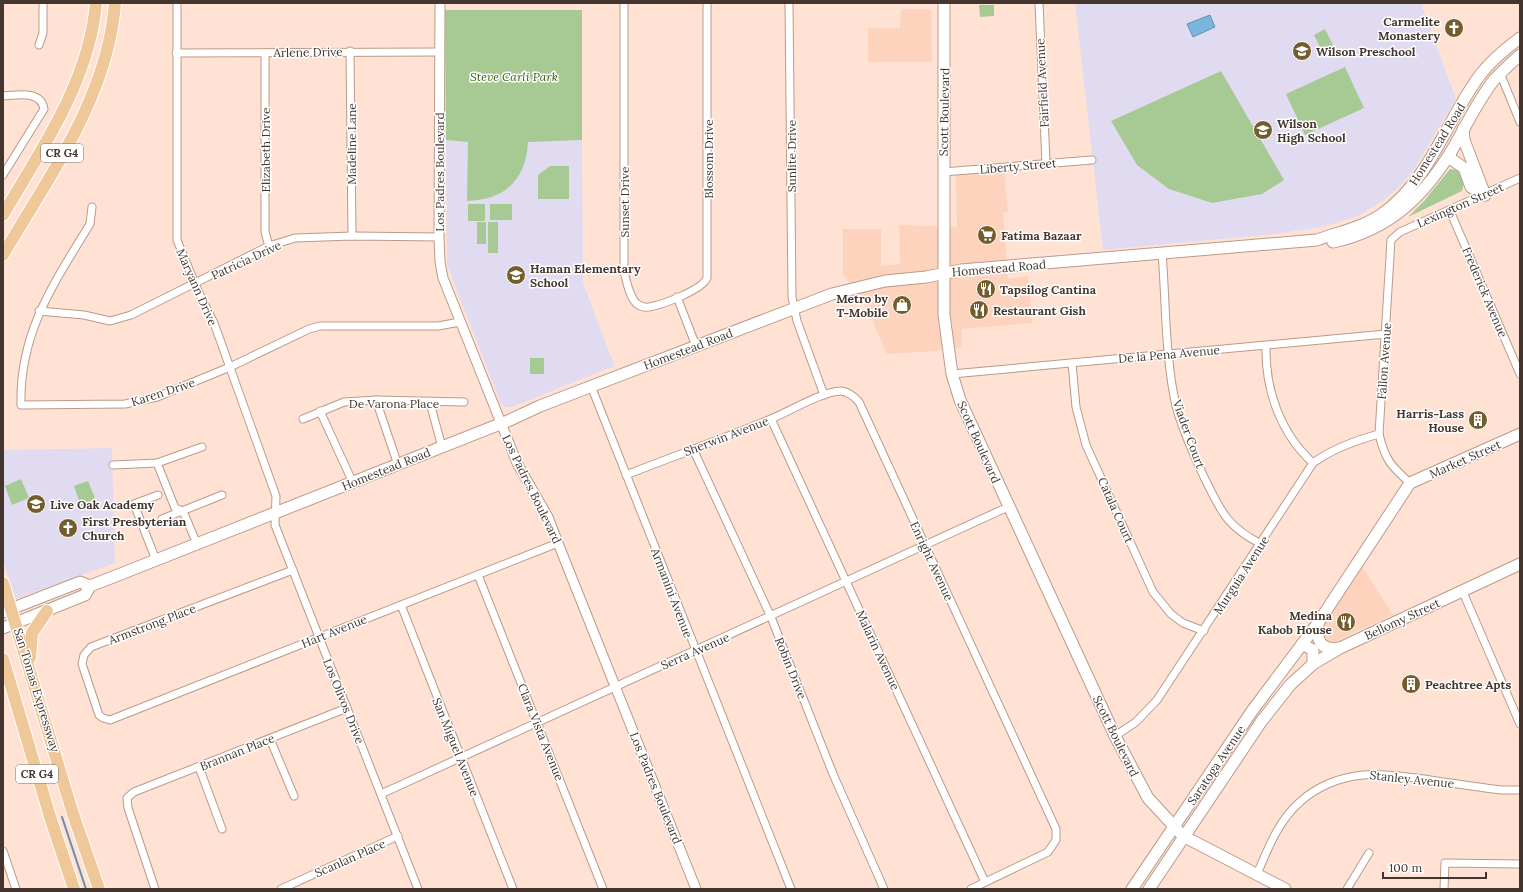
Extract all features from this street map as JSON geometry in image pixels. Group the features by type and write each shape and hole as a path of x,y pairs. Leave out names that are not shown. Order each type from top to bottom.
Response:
{"highway":[{"name":"CR G4","path":"3,215 68,102 87,50 96,3"},
{"name":"CR G4","path":"3,255 79,124 92,96 109,45 115,3"},
{"name":"San Tomas Expressway","path":"3,583 7,610 16,623 73,814 98,889"},
{"path":"30,667 32,633 47,611"},
{"name":"San Tomas Expressway","path":"3,659 51,820 74,889"}],"main road":[{"name":"Scott Boulevard","path":"944,3 944,325 952,374 960,400 1008,507 1115,736 1148,798 1183,836 1285,889"},
{"name":"Homestead Road","path":"1317,240 1360,226 1381,214 1404,195 1438,146 1480,76 1492,61 1520,38"},
{"name":"Homestead Road","path":"3,628 85,596 90,586 501,424 591,386 794,308 863,285 961,270 1317,240 1331,242 1347,239 1368,232 1395,217 1431,182 1450,153 1480,100 1500,73 1520,55"},
{"path":"1464,129 1464,140 1485,195"},
{"path":"1438,146 1450,153 1456,153 1473,164"},
{"path":"1450,153 1451,159 1464,168 1471,187 1485,195"},
{"name":"Market Street","path":"1410,483 1520,434"},
{"name":"Saratoga Avenue","path":"1132,889 1252,711 1318,623 1410,483"},
{"name":"Bellomy Street","path":"1290,685 1313,664 1340,648 1520,564"},
{"name":"Homestead Road","path":"7,610 80,582 90,586"},
{"path":"1318,623 1317,636 1322,644 1332,649 1340,648"},
{"path":"1302,644 1312,650 1313,664"},
{"name":"Saratoga Avenue","path":"1149,889 1183,836 1261,722 1290,685"}],"street":[{"path":"39,45 43,33 43,3"},
{"name":"Maryann Drive","path":"177,3 177,240 194,284 214,323 276,495 276,512"},
{"name":"Los Padres Boulevard","path":"440,3 439,237 440,262 443,278 517,463 548,517 696,889"},
{"name":"Sunset Drive","path":"624,3 624,272 631,294 638,304 647,308 677,297"},
{"name":"Blossom Drive","path":"677,297 701,286 708,278 707,3"},
{"name":"Sunlite Drive","path":"789,3 792,286 794,308"},
{"name":"Fairfield Avenue","path":"1039,3 1046,164"},
{"name":"Madeline Lane","path":"350,52 352,236"},
{"name":"Arlene Drive","path":"176,53 439,52"},
{"name":"Elizabeth Drive","path":"264,53 264,232 269,246"},
{"path":"1500,73 1520,122"},
{"path":"3,96 29,95 42,102 44,109 3,175"},
{"name":"Liberty Street","path":"943,172 1092,160"},
{"name":"Lexington Street","path":"1400,232 1520,178"},
{"name":"Karen Drive","path":"92,207 90,224 39,311 26,349 20,385 20,405 124,404 157,397 230,367 308,329 320,326 438,326 460,322"},
{"name":"Frederick Avenue","path":"1450,210 1520,374"},
{"name":"Fallon Avenue","path":"1400,232 1393,237 1391,244 1379,434 1390,464 1410,483"},
{"name":"Patricia Drive","path":"39,311 84,315 114,321 194,284 269,246 295,238 352,236 439,237"},
{"name":"Viader Court","path":"1162,252 1169,355 1176,407 1195,456 1220,510 1228,522 1261,544"},
{"path":"677,297 696,346"},
{"path":"794,308 803,338 824,395"},
{"name":"De la Pena Avenue","path":"952,374 1386,334"},
{"path":"1266,346 1266,365 1271,391 1287,433 1300,451 1313,463"},
{"name":"Catala Court","path":"1072,363 1076,407 1086,445 1153,592 1160,603 1171,614 1183,623 1204,631"},
{"name":"Armanini Avenue","path":"591,386 695,651 791,889"},
{"name":"Enright Avenue","path":"824,395 842,391 850,393 859,402 1056,829 1056,840 1048,852 985,882"},
{"name":"Sherwin Avenue","path":"626,475 771,419 824,395"},
{"path":"376,400 398,464"},
{"name":"De Varona Place","path":"303,419 344,402 376,400 430,403 464,402"},
{"path":"430,403 442,446"},
{"path":"320,411 353,482"},
{"name":"Malarin Avenue","path":"771,419 985,882"},
{"name":"Murguia Avenue","path":"1115,736 1142,717 1157,700 1204,631 1313,463 1324,455 1365,437 1379,434"},
{"path":"113,465 157,463 202,447"},
{"name":"Robin Drive","path":"693,449 771,617 833,774 884,889"},
{"path":"157,463 175,508 183,511 197,544"},
{"path":"156,560 134,504 158,495"},
{"path":"162,520 222,495"},
{"name":"Serra Avenue","path":"381,794 538,724 1008,507"},
{"name":"Los Olivos Drive","path":"276,512 275,525 418,889"},
{"name":"Hart Avenue","path":"110,720 400,604 558,543"},
{"name":"Armstrong Place","path":"110,720 99,715 82,664 86,651 90,648 293,570"},
{"name":"Clara Vista Avenue","path":"478,575 603,889"},
{"path":"1462,590 1520,724"},
{"name":"San Miguel Avenue","path":"400,604 460,759 513,889"},
{"name":"Brannan Place","path":"155,889 128,808 127,798 134,792 347,708"},
{"path":"270,739 294,796"},
{"path":"200,767 222,830"},
{"name":"Stanley Avenue","path":"1257,874 1274,834 1284,819 1300,802 1320,788 1338,780 1364,775 1388,775 1502,790 1520,790"},
{"name":"Scanlan Place","path":"281,889 398,836"},
{"path":"3,851 16,889"},
{"path":"1346,889 1369,853"},
{"path":"1444,889 1445,863 1520,864"},
{"path":"970,889 985,882"}],"shaded area":[{"name":"Wilson High School","path":"1075,3 1421,3 1456,99 1413,171 1401,185 1385,199 1358,216 1326,226 1276,234 1103,250"},
{"path":"901,9 931,9 932,62 868,62 868,28 900,28"},
{"name":"Haman Elementary School","path":"446,140 468,142 582,140 583,283 615,367 606,369 512,407 505,407 501,404 447,265"},
{"path":"1004,170 1008,212 1003,213 1008,279 1028,276 1032,323 962,329 962,347 936,351 887,354 862,297 843,275 843,229 881,229 881,266 900,264 899,225 957,227 956,174"},
{"path":"112,448 115,563 15,599 3,559 3,450"},
{"path":"1362,566 1393,615 1334,642 1326,642 1320,637 1321,629"}],"green space":[{"path":"979,5 994,5 994,16 980,17"},
{"name":"Steve Carli Park","path":"445,10 582,10 582,140 528,142 523,167 518,177 502,192 492,197 480,200 467,201 468,142 446,140"},
{"path":"1325,29 1333,45 1322,51 1314,35"},
{"path":"1345,67 1364,108 1305,135 1286,94"},
{"path":"1221,71 1284,180 1262,194 1212,203 1169,189 1137,165 1111,121"},
{"path":"550,166 569,166 569,199 538,199 538,175"},
{"path":"1450,169 1458,170 1464,183 1462,191 1408,217 1425,200"},
{"path":"468,204 485,204 485,221 468,221"},
{"path":"490,204 512,204 512,220 490,220"},
{"path":"477,222 486,222 486,244 477,244"},
{"path":"488,222 498,222 498,253 488,253"},
{"path":"530,358 544,358 544,374 530,374"},
{"path":"21,479 29,498 12,505 5,486"},
{"path":"88,481 97,503 82,509 74,486"}],"water":[{"path":"1210,15 1215,27 1193,37 1187,24"}],"waterway":[{"path":"62,817 86,889"}],"place":[{"name":"Carmelite Monastery","path":"1454,28"},
{"name":"Wilson Preschool","path":"1302,51"},
{"name":"Wilson High School","path":"1263,130"},
{"name":"Fatima Bazaar","path":"987,235"},
{"name":"Haman Elementary School","path":"516,275"},
{"name":"Tapsilog Cantina","path":"986,289"},
{"name":"Metro by T-Mobile","path":"902,305"},
{"name":"Restaurant Gish","path":"979,310"},
{"name":"Harris-Lass House","path":"1478,420"},
{"name":"Live Oak Academy","path":"36,504"},
{"name":"First Presbyterian Church","path":"68,528"},
{"name":"Medina Kabob House","path":"1346,622"},
{"name":"Peachtree Apts","path":"1411,684"}]}
